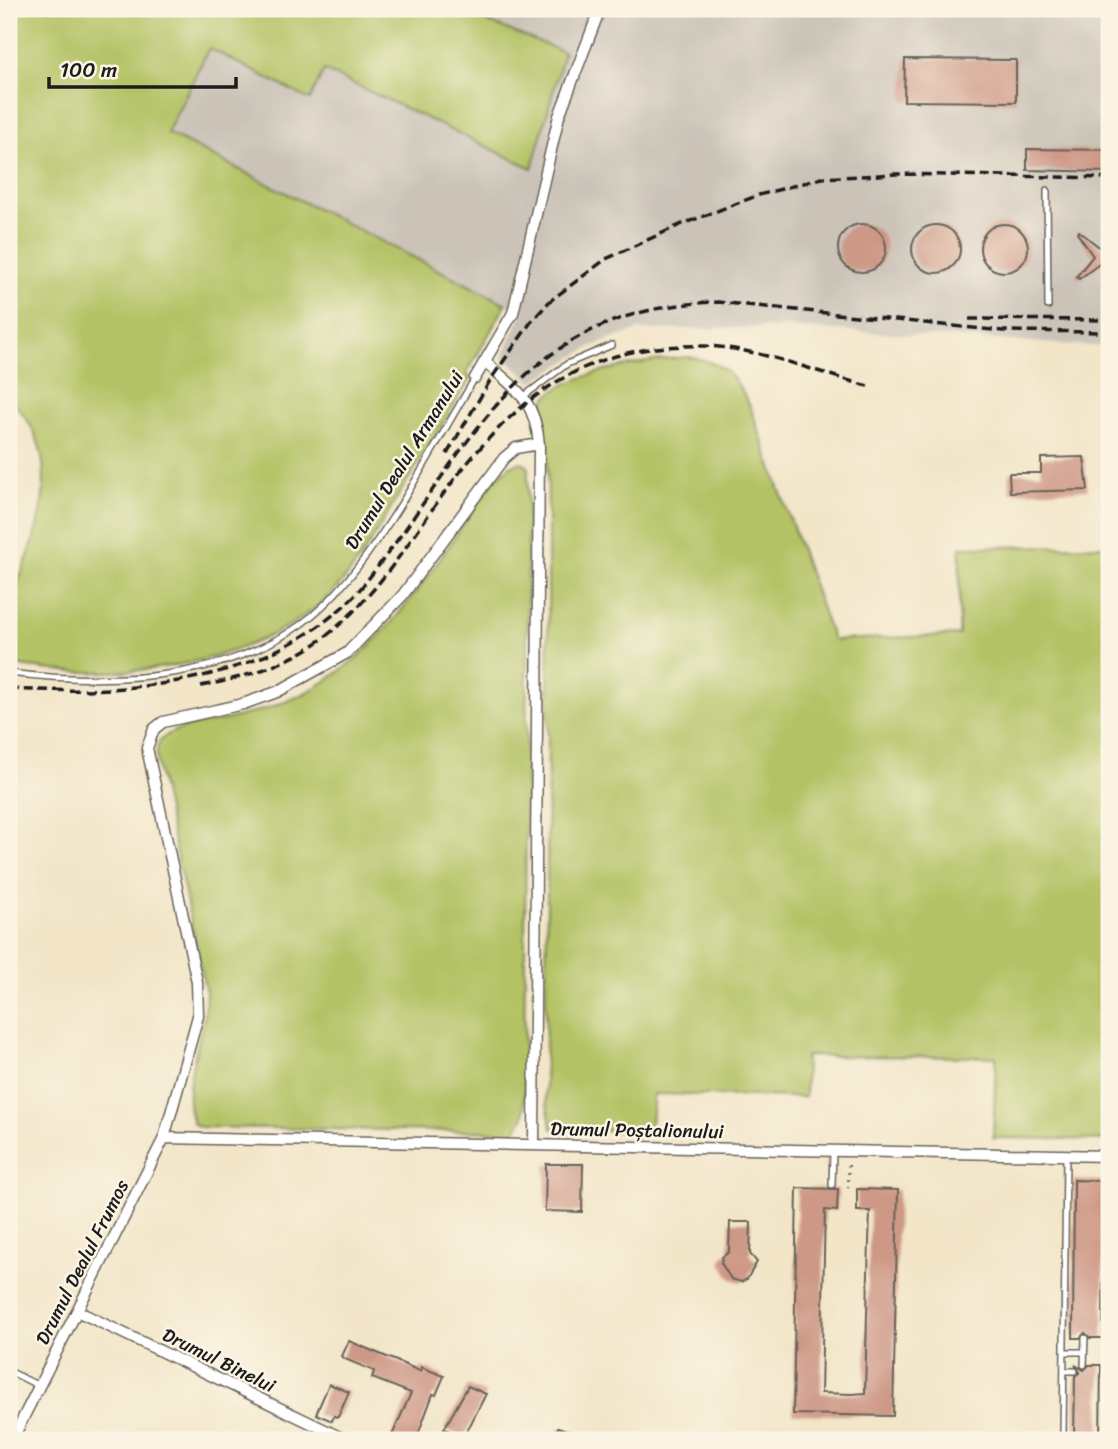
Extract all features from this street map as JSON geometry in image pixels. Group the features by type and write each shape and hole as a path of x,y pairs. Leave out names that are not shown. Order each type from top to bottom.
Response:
{"street":[{"name":"Drumul Dealul Armanului","path":"475,378 513,313 559,116 600,9"},
{"path":"485,362 524,396 535,415 539,444 534,1145"},
{"name":"Drumul Dealul Frumos","path":"12,1440 164,1138 198,1016 199,1002 147,748 148,738 163,722 243,704 277,692 347,653 402,596 504,457 516,448 539,444"},
{"name":"Drumul Poștalionului","path":"164,1138 1109,1156"},
{"name":"Drumul Binelui","path":"77,1311 346,1440"}],"lane":[{"path":"1047,190 1048,306"},
{"path":"524,396 568,364 612,345"},
{"name":"Drumul Dealul Armanului","path":"9,673 60,679 157,673 225,661 276,640 328,602 362,562 475,378"},
{"path":"832,1185 833,1151"},
{"path":"1063,1439 1066,1156"},
{"path":"1064,1330 1073,1330"},
{"path":"1084,1338 1084,1365"},
{"path":"1064,1352 1084,1352"},
{"path":"9,1371 39,1386"},
{"path":"1064,1371 1075,1371"}],"path":[{"path":"848,1188 849,1151"}],"shaded area":[{"path":"455,9 1109,9 1109,347 783,327 638,330 592,346 532,382 503,357 522,312 167,133 210,48 309,100 323,70 532,168 564,53"}],"green space":[{"path":"9,9 455,9 564,52 532,168 324,70 310,100 209,48 167,133 506,304 467,373 470,379 349,574 306,615 247,646 182,664 115,672 74,672 9,665 9,600 21,575 36,530 44,483 43,460 37,439 26,418 9,399"},
{"path":"690,357 721,367 739,386 750,406 833,640 959,635 960,547 1109,546 1109,1140 993,1138 996,1057 806,1056 805,1097 654,1094 650,1132 552,1129 545,1096 548,471 543,406 545,399 556,390 592,374 636,364"},
{"path":"522,462 527,465 528,470 524,1116 515,1132 199,1127 193,1123 189,1090 206,992 158,768 158,744 177,730 229,719 287,701 336,674 363,652 411,598 495,480 510,466"}],"building":[{"path":"905,59 1016,60 1016,102 904,101"},
{"path":"1027,149 1109,150 1109,172 1027,170"},
{"path":"862,224 879,231 886,248 879,265 862,272 845,265 838,248 845,231"},
{"path":"1004,224 1021,231 1028,248 1021,265 1004,272 987,265 980,248 987,231"},
{"path":"936,225 953,232 960,249 953,266 936,273 919,266 912,249 919,232"},
{"path":"1079,231 1103,250 1109,242 1109,269 1102,262 1079,279 1076,277 1093,256 1077,233"},
{"path":"1084,457 1088,490 1010,492 1009,473 1041,473 1041,458"},
{"path":"546,1164 583,1164 582,1212 545,1211"},
{"path":"1074,1180 1104,1181 1103,1338 1090,1338 1085,1333 1080,1338 1073,1338"},
{"path":"797,1188 838,1189 837,1211 825,1210 821,1393 852,1394 865,1393 870,1211 857,1211 857,1189 898,1190 893,1416 793,1414"},
{"path":"730,1222 751,1222 750,1254 757,1262 747,1279 741,1282 731,1279 721,1263 722,1257 729,1252"},
{"path":"349,1341 420,1371 421,1367 444,1376 436,1395 433,1394 416,1440 390,1440 411,1393 372,1378 374,1371 345,1359 342,1356"},
{"path":"1075,1365 1084,1370 1089,1365 1101,1365 1100,1440 1074,1440 1075,1376 1080,1372"},
{"path":"329,1384 349,1392 338,1417 334,1416 332,1421 316,1414"},
{"path":"468,1386 486,1394 464,1437 444,1429"},
{"path":"558,1427 591,1440 553,1440"}],"railway":[{"path":"447,454 491,379 531,322 550,301 606,259 680,225 759,195 822,178 897,174 1109,178"},
{"path":"9,689 148,686 239,666 281,648 321,624 356,594 396,543 466,443 502,399 542,361 590,331 648,311 718,302 1003,331 1109,332"},
{"path":"969,319 1109,320"},
{"path":"201,686 236,678 286,660 331,632 359,606 384,576 483,445 512,415 543,391 577,371 615,356 657,348 704,346 746,351 868,386"}]}
